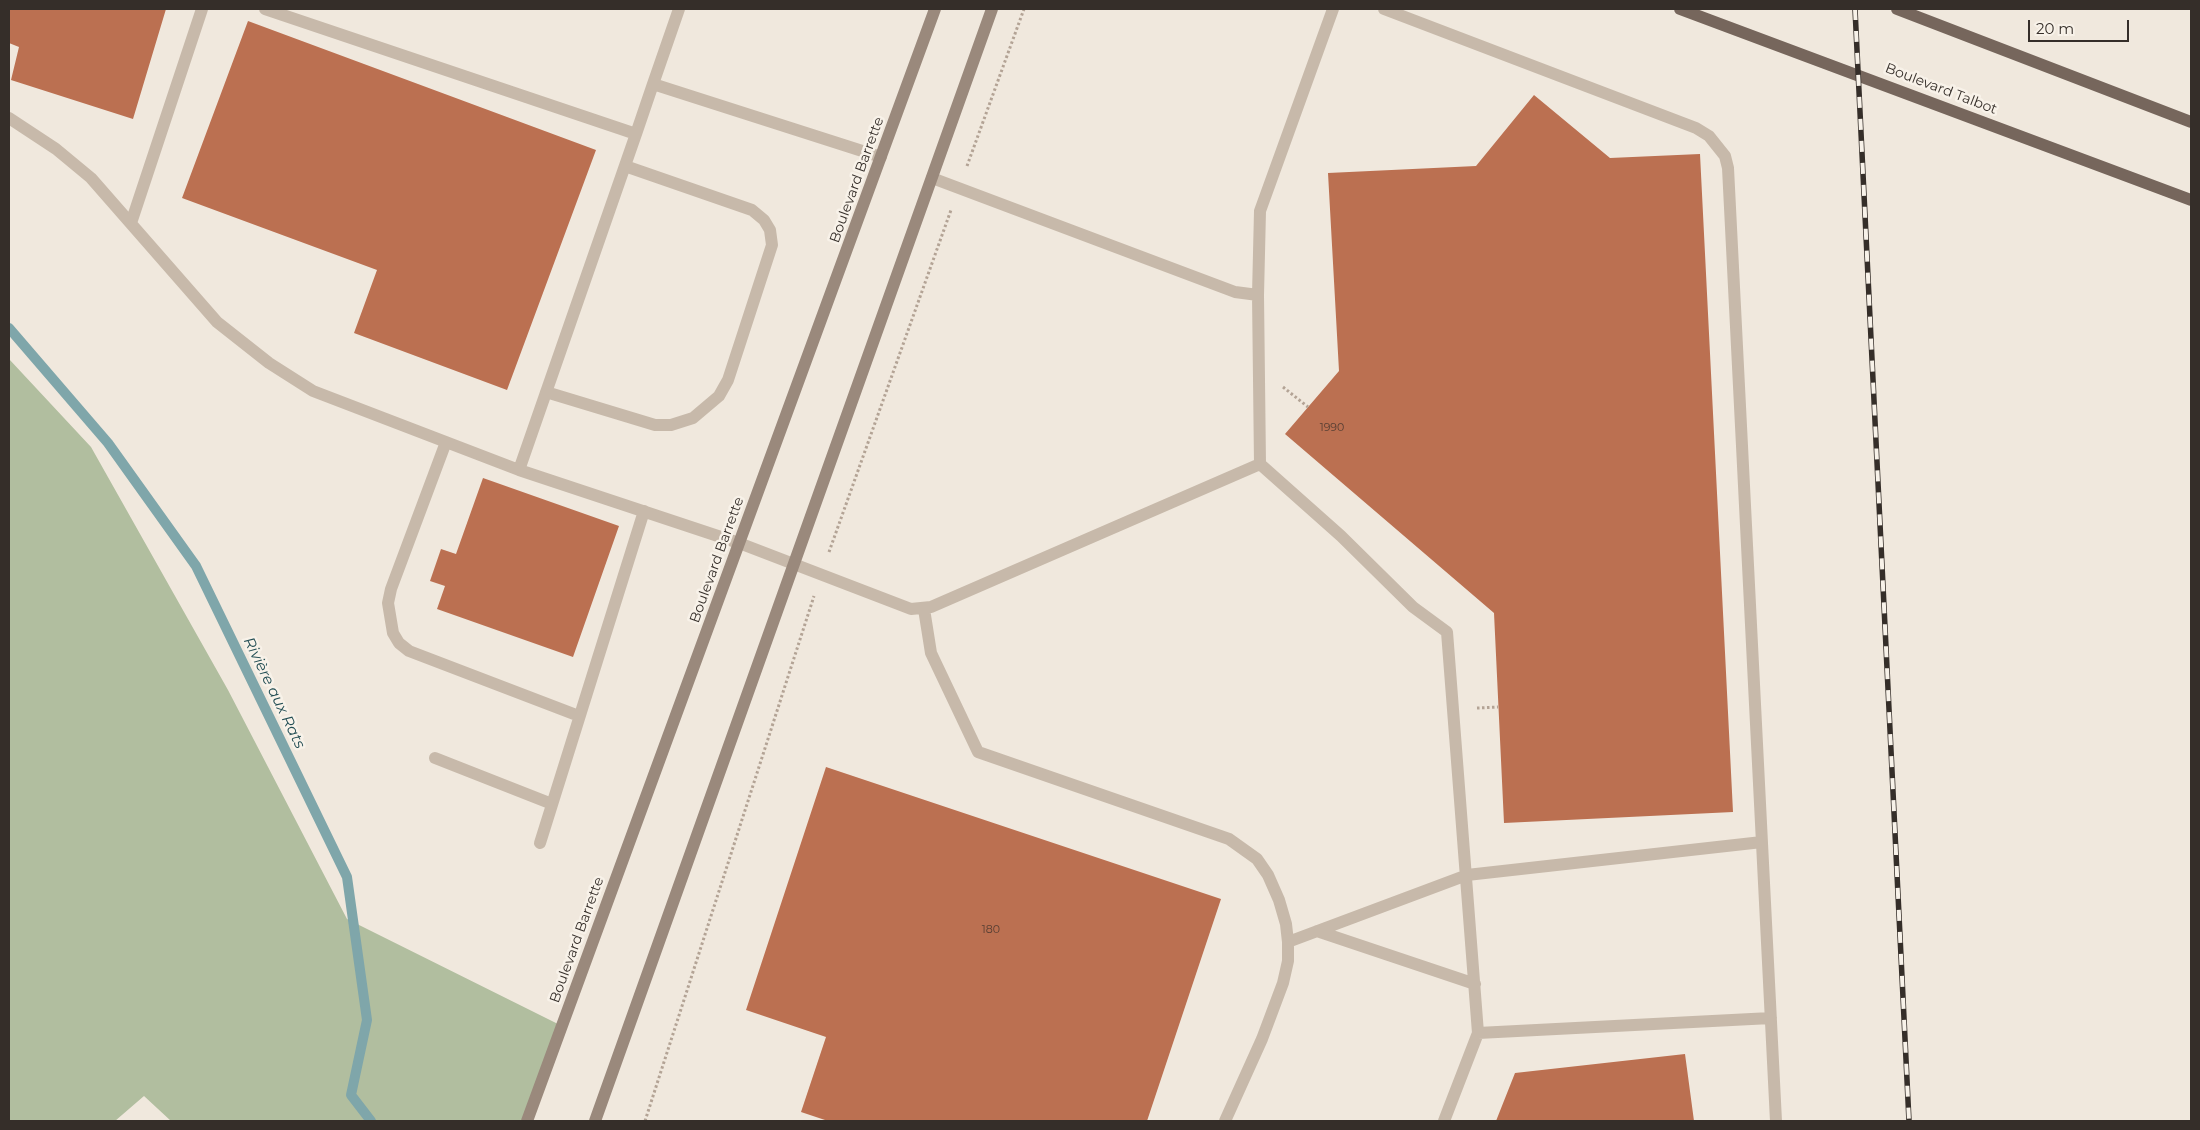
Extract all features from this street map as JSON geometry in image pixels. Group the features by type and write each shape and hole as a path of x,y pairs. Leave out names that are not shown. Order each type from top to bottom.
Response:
{"main road":[{"name":"Boulevard Barrette","path":"527,1121 935,9"},
{"path":"595,1121 992,9"},
{"name":"Boulevard Talbot","path":"1680,9 2191,200"},
{"path":"1897,9 2191,122"}],"lane":[{"path":"131,223 202,9"},
{"path":"264,9 636,134"},
{"path":"518,470 679,9"},
{"path":"1334,9 1260,211 1258,295 1260,464 1341,536 1413,607 1447,632 1478,1033 1444,1121"},
{"path":"1384,9 1696,128 1708,136 1725,156 1776,1121"},
{"path":"653,84 881,157"},
{"path":"9,118 56,150 91,178 218,322 269,363 313,391 518,470 739,543 911,609 924,609 1260,464"},
{"path":"546,392 655,425 671,425 693,418 719,396 728,380 772,245 770,230 764,220 752,210 625,166"},
{"path":"932,178 1235,292 1258,295"},
{"path":"446,442 391,589 388,604 393,634 399,643 409,651 579,716"},
{"path":"540,843 644,512"},
{"path":"924,609 931,653 978,752 1229,839 1257,859 1268,875 1279,900 1288,942 1283,983 1262,1039 1225,1121"},
{"path":"435,758 552,804"},
{"path":"1288,942 1467,875 1762,842"},
{"path":"1317,931 1475,984"},
{"path":"1478,1033 1771,1018"}],"green space":[{"path":"9,359 91,447 228,690 347,919 562,1026 527,1121 171,1121 144,1096 115,1121 9,1121"}],"building":[{"path":"9,9 166,9 133,119 11,80 19,47 9,43"},
{"path":"248,21 596,150 507,390 354,333 377,270 182,198"},
{"path":"1534,95 1610,158 1700,154 1733,812 1504,823 1494,613 1285,434 1339,371 1328,173 1476,166"},
{"path":"483,478 619,526 573,657 437,609 445,586 430,581 441,549 456,554"},
{"path":"826,767 1221,899 1147,1121 828,1121 801,1112 826,1037 746,1010"},
{"path":"1685,1054 1694,1121 1496,1121 1515,1073"}],"waterway":[{"name":"Rivière aux Rats","path":"9,328 108,443 196,566 347,877 367,1020 351,1095 371,1121"}],"railway":[{"path":"1855,9 1909,1121"}]}
